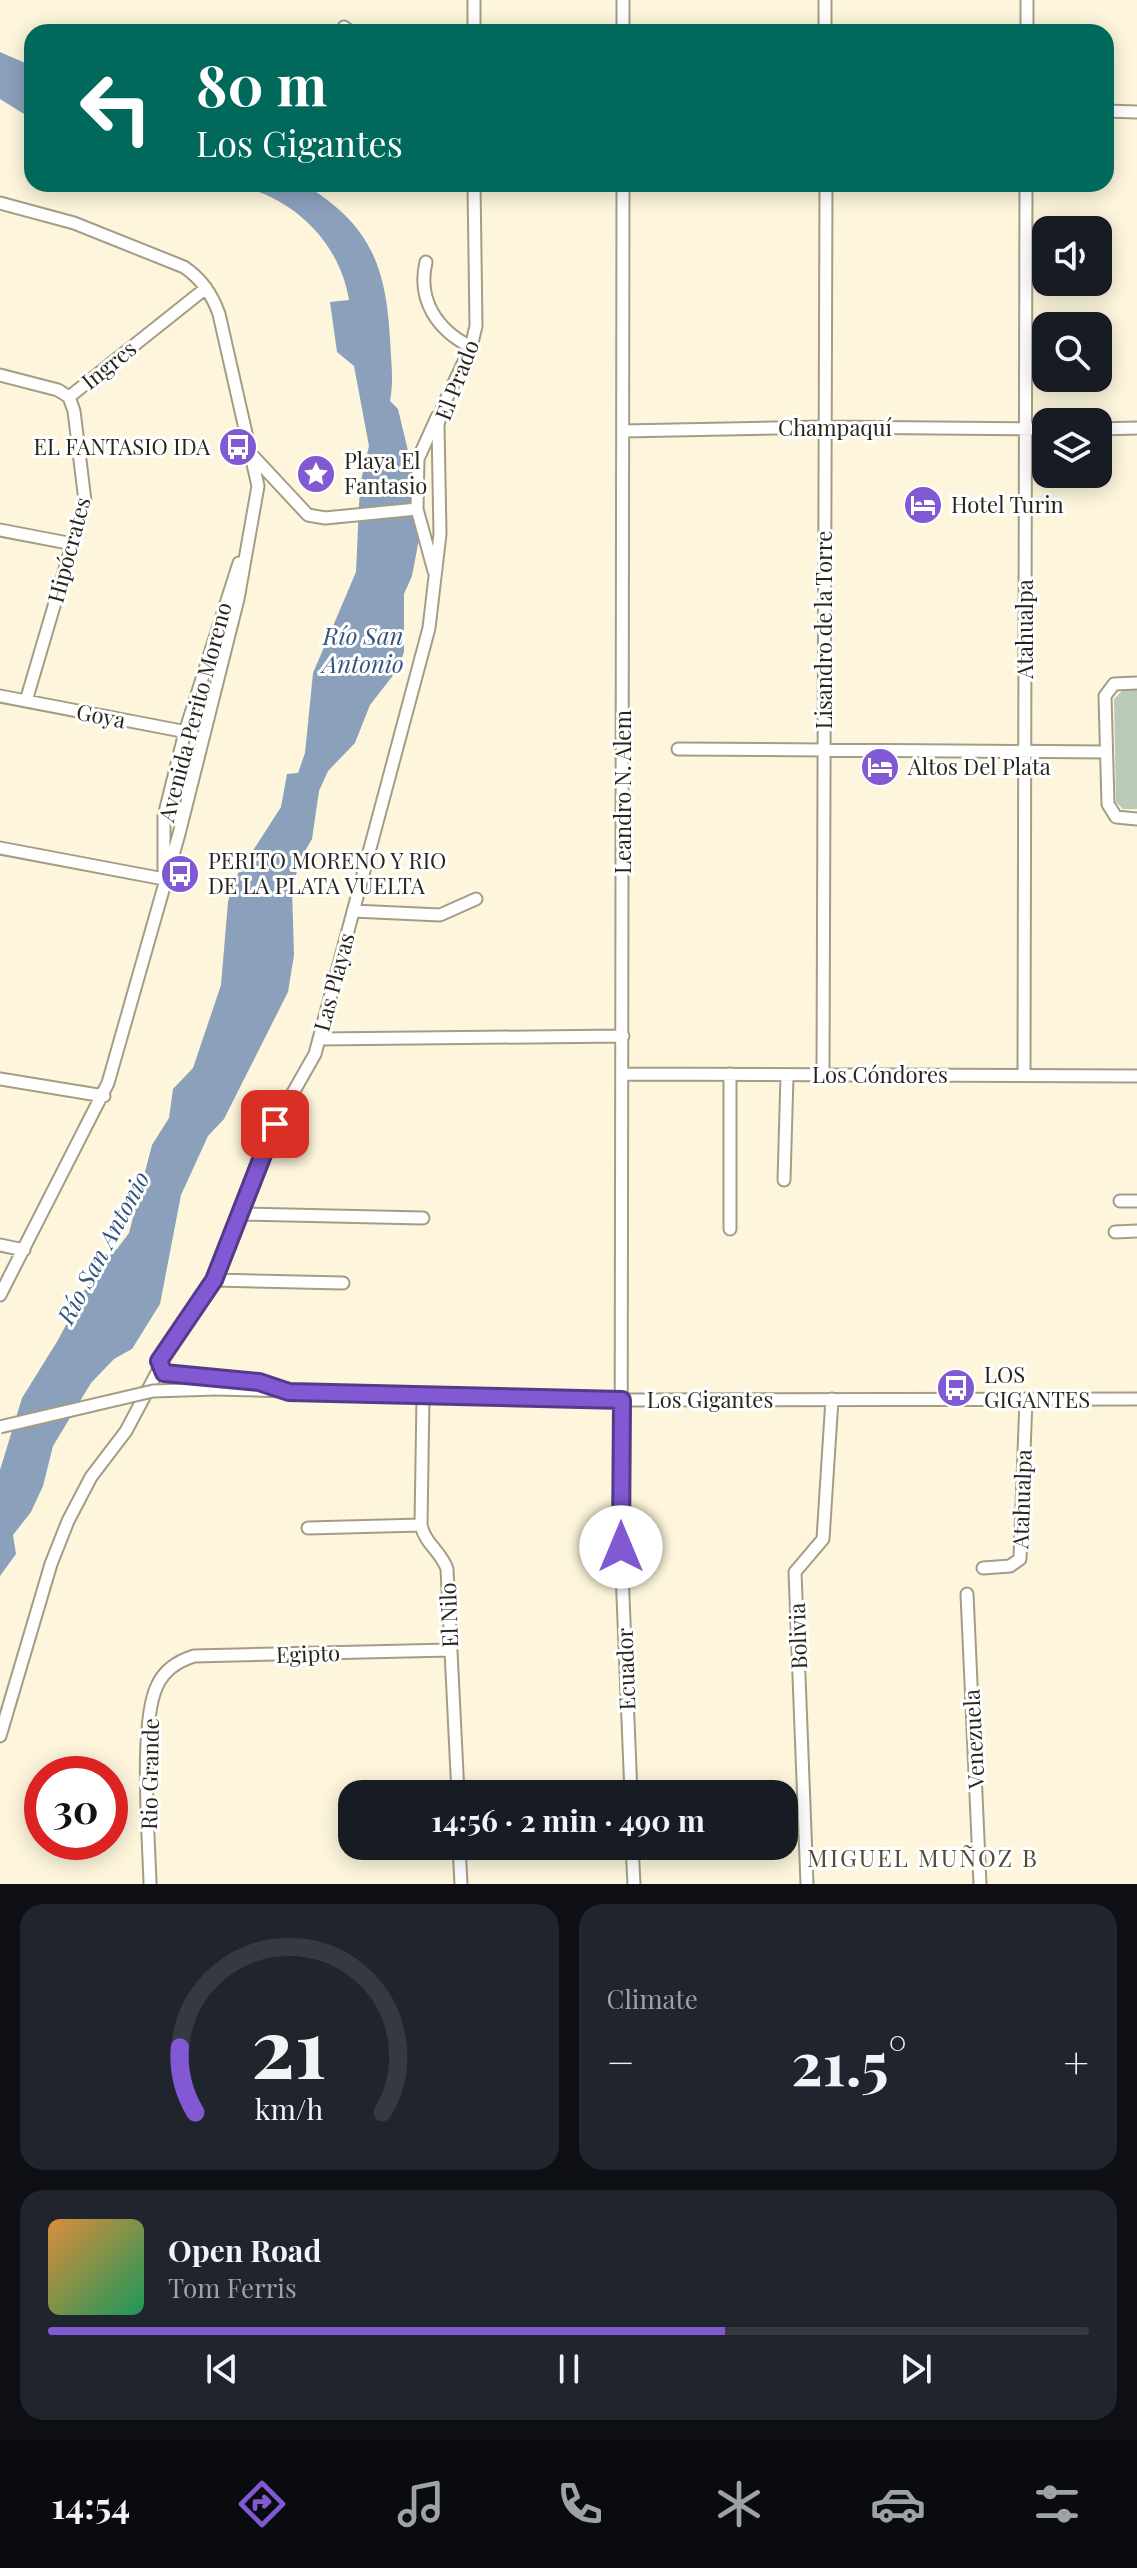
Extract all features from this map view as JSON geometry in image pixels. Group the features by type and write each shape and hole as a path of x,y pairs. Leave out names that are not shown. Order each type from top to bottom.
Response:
{"street":[{"path":"474,0 474,24"},
{"path":"623,0 623,24"},
{"path":"825,0 825,24"},
{"path":"1027,0 1027,24"},
{"path":"1114,111 1137,112"},
{"name":"El Prado","path":"435,576 440,534 438,436 443,406 471,347 476,326 474,192"},
{"name":"Leandro N. Alem","path":"622,1400 623,192"},
{"name":"Lisandro de la Torre","path":"823,1076 826,192"},
{"name":"Atahualpa","path":"1024,1075 1026,192"},
{"name":"Avenida Perito Moreno","path":"0,203 74,223 184,267 206,288 219,314 258,486 238,599 179,834 104,1096 0,1295"},
{"path":"426,262 423,288 433,314 452,338 471,347"},
{"name":"Ingres","path":"0,375 58,390 69,397 206,288"},
{"name":"Hipócrates","path":"26,701 73,544 85,490 69,397"},
{"path":"435,576 417,509 418,459 443,406"},
{"name":"Champaquí","path":"623,431 825,427 1032,429"},
{"path":"1112,429 1137,428"},
{"path":"252,456 308,515 325,518 417,509"},
{"path":"0,530 73,544"},
{"name":"Avenida Perito Moreno","path":"164,879 164,816 226,594 245,548"},
{"name":"Las Playas","path":"0,1736 51,1564 68,1521 91,1477 126,1431 159,1364 214,1280 265,1142 315,1054 429,628 435,576"},
{"path":"1137,683 1120,683 1108,689 1105,752 1110,810 1122,819 1137,819"},
{"name":"Goya","path":"0,696 203,735"},
{"path":"678,749 1105,752"},
{"path":"0,848 164,879"},
{"path":"353,911 440,915 476,899"},
{"path":"319,1039 623,1036"},
{"name":"Los Cóndores","path":"624,1074 1137,1076"},
{"path":"730,1074 730,1229"},
{"path":"784,1180 787,1076"},
{"path":"0,1079 104,1096"},
{"path":"1120,1201 1137,1201"},
{"path":"239,1214 423,1218"},
{"path":"1115,1232 1137,1231"},
{"path":"0,1245 24,1250"},
{"path":"214,1280 343,1283"},
{"path":"159,1364 173,1377 259,1382 289,1392"},
{"name":"Los Gigantes","path":"0,1427 153,1391 216,1389 622,1400 1137,1399"},
{"path":"308,1528 421,1525 423,1397"},
{"name":"Bolivia","path":"807,1884 795,1572 823,1539 832,1399"},
{"name":"Atahualpa","path":"983,1568 1010,1566 1020,1559 1026,1399"},
{"name":"Ecuador","path":"622,1400 621,1547 630,1780"},
{"name":"El Nilo","path":"421,1525 426,1543 444,1561 447,1569 457,1780"},
{"name":"Venezuela","path":"967,1594 980,1884"},
{"name":"Egipto","path":"170,1669 194,1656 450,1650"},
{"name":"Rio Grande","path":"150,1884 147,1769 151,1701 170,1669"},
{"path":"460,1860 461,1884"},
{"path":"633,1860 634,1884"}],"green space":[{"path":"1123,690 1137,690 1137,809 1123,809 1116,802 1114,699"}],"water":[{"path":"0,52 24,62 24,114 0,99"},
{"name":"Río San Antonio","path":"258,192 316,192 360,233 379,269 388,313 392,370 390,401 398,409 409,455 419,539 412,576 404,594 404,652 398,669 370,705 355,743 328,771 319,791 312,839 301,858 292,888 294,955 288,992 224,1119 208,1136 181,1195 160,1304 132,1349 114,1359 91,1383 53,1446 43,1486 31,1512 13,1535 16,1554 0,1576 0,1470 22,1398 58,1340 100,1261 117,1249 129,1233 152,1145 169,1118 173,1089 193,1068 221,985 228,902 234,880 281,807 287,774 298,773 305,753 313,673 356,572 360,485 369,446 354,366 337,352 330,302 349,300 334,257 322,239 308,222 271,197"}],"place":[{"name":"EL FANTASIO IDA","path":"238,447"},
{"name":"Playa El Fantasio","path":"316,474"},
{"name":"Hotel Turin","path":"923,505"},
{"name":"Altos Del Plata","path":"880,767"},
{"name":"PERITO MORENO Y RIO DE LA PLATA VUELTA","path":"180,874"},
{"name":"LOS GIGANTES","path":"956,1388"}],"district":[{"name":"MIGUEL MUÑOZ B","path":"923,1859"}],"route":[{"path":"275,1124 265,1142 214,1280 159,1361 164,1373 173,1377 259,1382 289,1392 622,1400 621,1547"}]}
